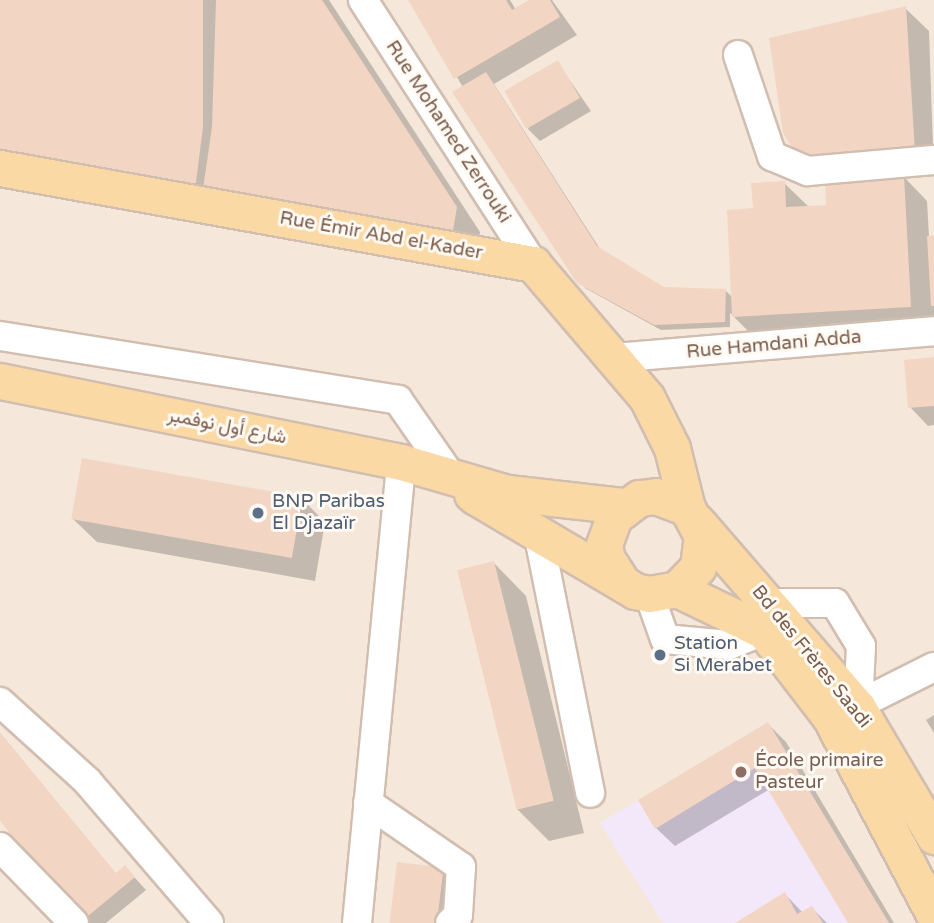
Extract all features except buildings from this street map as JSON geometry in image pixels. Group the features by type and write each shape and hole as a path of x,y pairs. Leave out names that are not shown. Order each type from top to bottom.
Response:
{"main road":[{"name":"Rue Émir Abd el-Kader","path":"0,168 533,264"},
{"path":"533,264 647,398 672,447 702,552 698,567 649,589 613,573 604,545 614,517 632,502 672,447"},
{"name":"شارع أول نوفمبر","path":"0,381 401,462 453,479"},
{"path":"453,479 508,494 632,502 664,498 692,515"},
{"name":"Bd des Frères Saadi","path":"453,479 538,532 649,589 766,617"},
{"name":"Bd des Frères Saadi","path":"692,515 766,617 844,712 934,836"},
{"name":"Bd des Frères Saadi","path":"844,712 934,914"}],"street":[{"name":"Rue Mohamed Zerrouki","path":"363,0 533,264"},
{"path":"738,55 772,156 808,171 934,160"},
{"name":"Rue Hamdani Adda","path":"614,358 934,331"},
{"path":"0,336 398,400 453,479"},
{"path":"357,923 401,462"},
{"path":"538,532 590,793"},
{"path":"649,589 665,639 729,645 766,617 835,603 861,646 844,712"},
{"path":"844,712 934,667"},
{"path":"0,702 87,781 209,923"},
{"path":"368,803 461,867 459,920"},
{"path":"0,847 74,923"}],"shaded area":[{"path":"0,0 934,0 934,923 0,923"},
{"name":"École primaire Pasteur","path":"768,722 889,923 663,923 600,823"}],"place":[{"name":"BNP Paribas El Djazaïr","path":"258,513"},
{"name":"Station Si Merabet","path":"660,655"},
{"name":"École primaire Pasteur","path":"741,772"}]}
